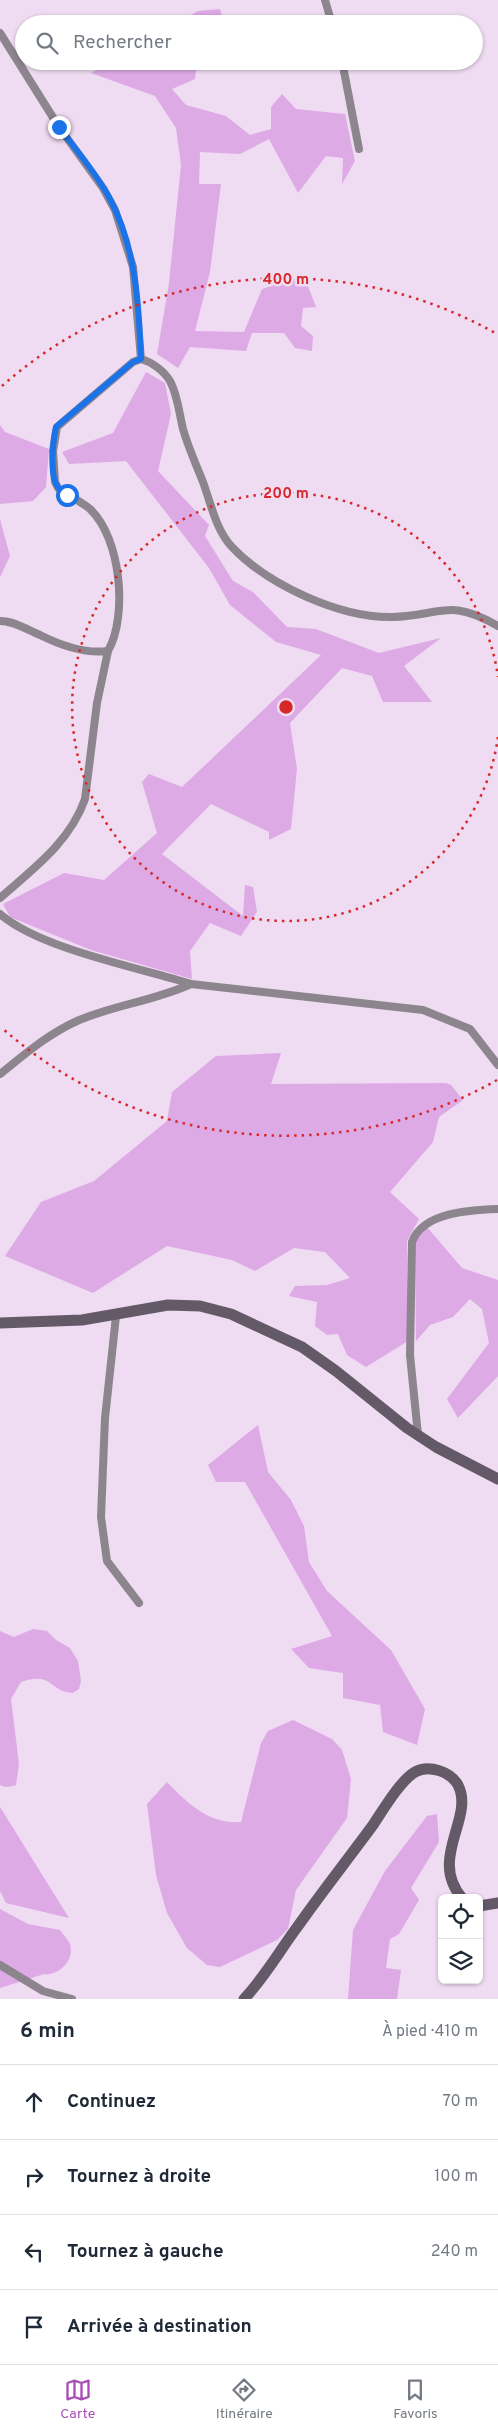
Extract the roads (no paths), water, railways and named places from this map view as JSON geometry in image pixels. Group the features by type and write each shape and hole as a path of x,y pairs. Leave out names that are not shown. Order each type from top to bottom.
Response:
{"street":[{"path":"325,0 329,15"},
{"path":"0,33 15,57"},
{"path":"23,70 59,127 110,198 121,224 133,267 141,359"},
{"path":"344,70 359,150"},
{"path":"141,359 162,371 173,388 186,440 224,538 242,557 264,573 301,594 366,614 401,616 436,610 458,609 482,617 498,626"},
{"path":"0,898 42,862 60,842 80,814 84,798 97,703 108,651 112,644 120,600 120,581 112,548 95,515 90,509 58,488 54,474 54,440 60,423 133,362 141,359"},
{"path":"0,621 23,627 59,644 108,651"},
{"path":"0,914 28,931 51,941 191,984 423,1010 470,1029 498,1065"},
{"path":"0,1074 45,1039 76,1022 169,994 191,984"},
{"path":"418,1435 410,1355 412,1242 420,1227 429,1222 451,1215 498,1209"},
{"path":"0,1323 62,1322 116,1316 155,1306 183,1304 230,1314 276,1334 318,1358 418,1435 498,1479"},
{"path":"116,1316 104,1418 101,1517 107,1561 139,1603"},
{"path":"244,1999 386,1806 416,1771 427,1769 440,1771 452,1776 459,1786 460,1814 449,1865 451,1879 460,1894"},
{"path":"483,1905 498,1903"},
{"path":"0,1964 43,1990 72,1999"}]}
